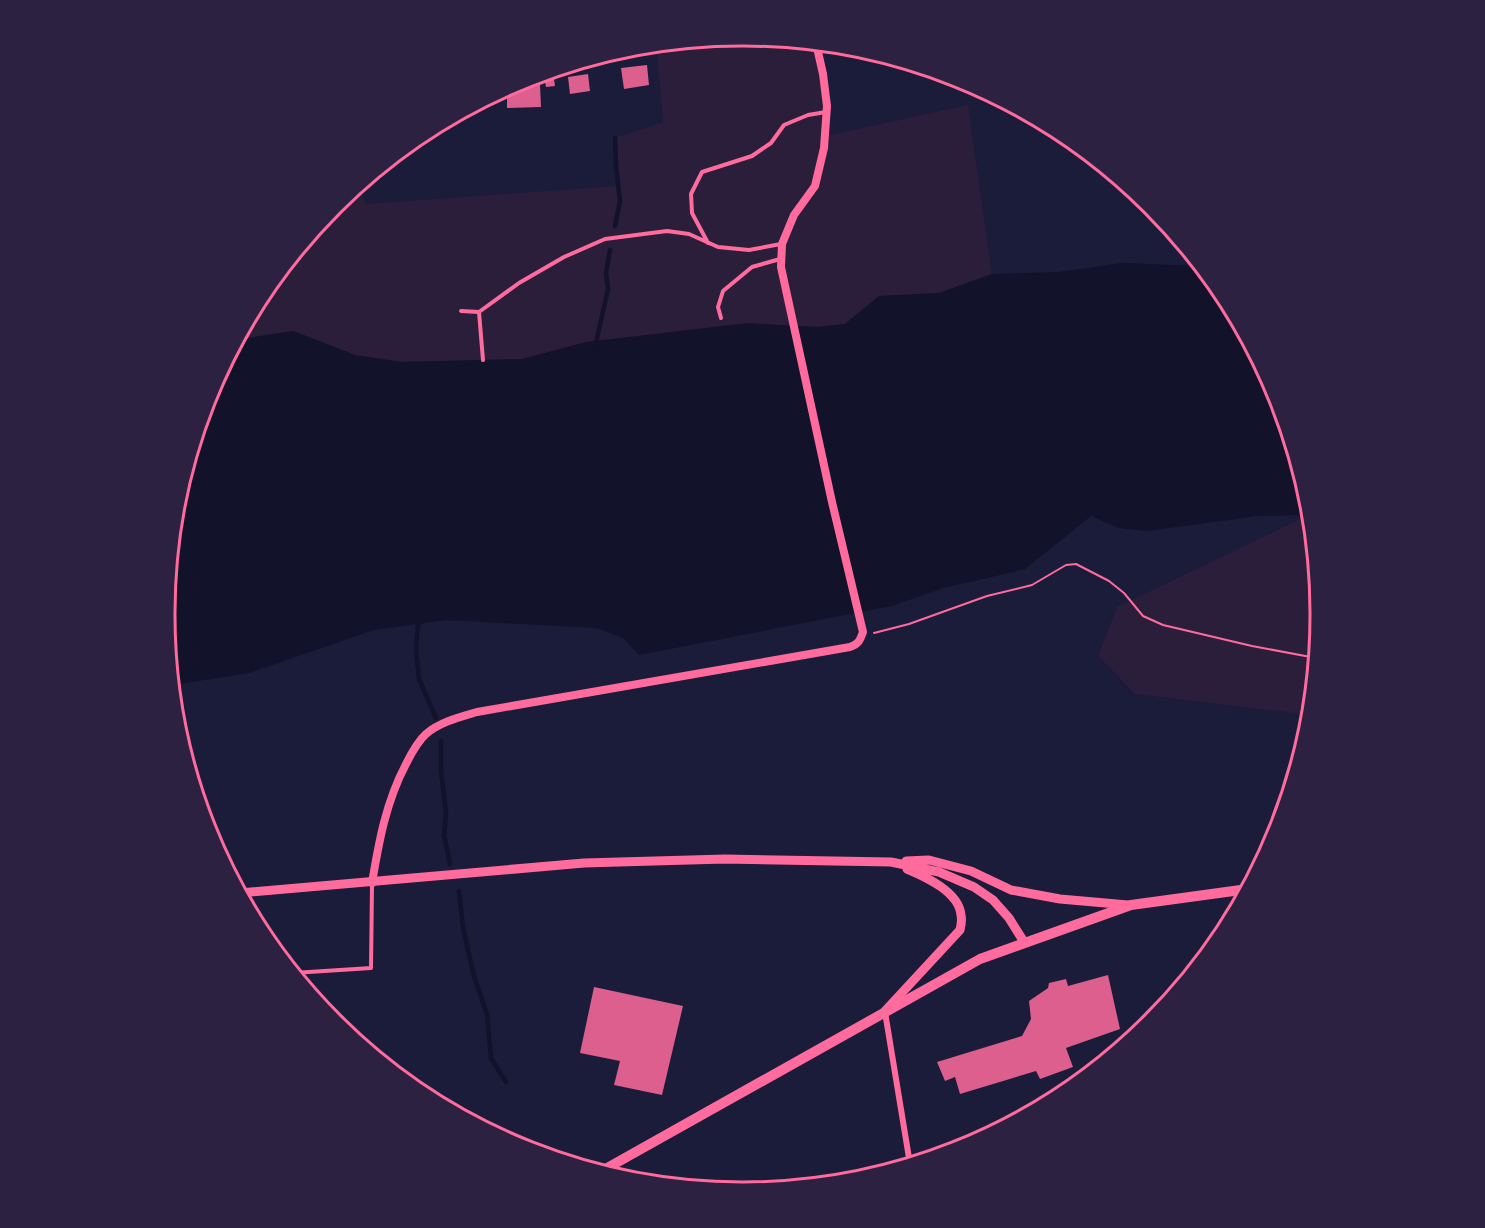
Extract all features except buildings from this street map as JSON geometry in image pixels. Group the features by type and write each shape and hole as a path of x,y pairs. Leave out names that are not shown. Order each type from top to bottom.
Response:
{"main road":[{"path":"248,892 584,863 725,859 891,862 929,860 971,870 1011,890 1060,899 1131,905"},
{"path":"891,862 939,872 974,887 993,900 1009,918 1024,942"},
{"path":"885,1011 960,930 961,914 955,901 933,881 891,862"},
{"path":"611,1166 980,959 1131,905 1238,890"}],"street":[{"path":"372,883 382,825 394,787 411,753 426,734 450,721 477,712 857,644 862,634 781,262 782,244 794,215 815,186 825,148 827,112 818,51"},
{"path":"885,1011 909,1156"}],"lane":[{"path":"708,243 692,213 690,194 702,172 752,156 771,143 784,124 808,115 827,112"},
{"path":"461,311 479,312 519,283 564,257 605,239 667,231 690,234 718,247 749,250 782,244"},
{"path":"721,318 718,307 723,291 752,267 781,262"},
{"path":"479,312 483,360"},
{"path":"303,972 371,968 372,883"}],"path":[{"path":"862,634 909,624 987,596 1032,585 1066,565 1076,564 1109,581 1124,593 1143,616 1163,625 1308,657"}],"shaded area":[{"path":"742,46 818,51 823,74 826,136 968,105 992,274 939,293 879,296 845,324 817,327 792,326 523,359 401,362 355,355 293,331 247,337 292,269 316,240 361,193 366,204 618,186 615,138 663,122 657,53 705,48"},
{"path":"1122,263 1190,266 1234,330 1267,397 1291,467 1301,515 1258,516 1147,531 1118,528 1091,516 1025,569 944,588 891,606 639,655 623,638 597,628 446,620 374,630 249,673 180,684 176,651 176,577 186,503 205,432 218,397 247,337 293,331 355,355 401,362 522,359 586,342 748,323 817,327 845,324 879,296 939,293 992,274 1059,272"},
{"path":"1302,519 1309,577 1310,614 1309,651 1301,714 1135,694 1098,656 1117,607"}],"waterway":[{"path":"615,138 620,201 615,226"},
{"path":"595,347 608,289 606,273 610,250"},
{"path":"421,622 418,624 416,649 419,679 436,718"},
{"path":"441,741 441,771 446,813 444,835 450,864"},
{"path":"459,891 463,928 474,976 487,1014 491,1058 506,1082"}]}
